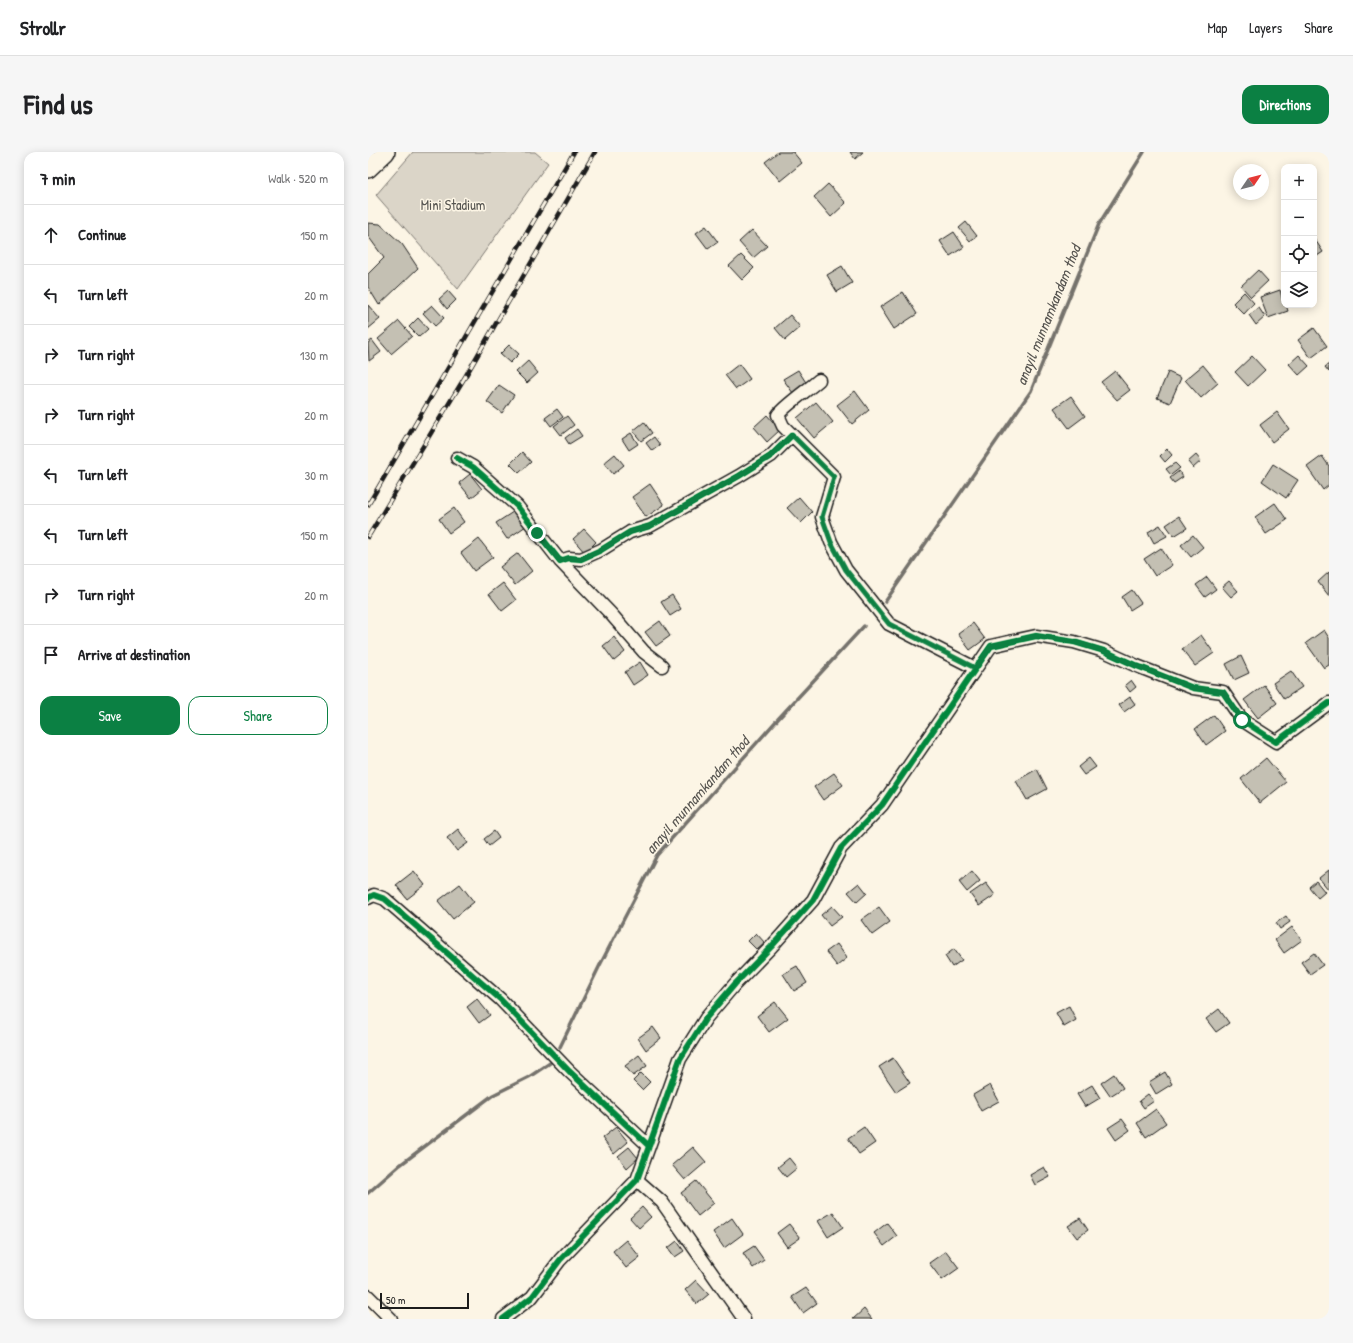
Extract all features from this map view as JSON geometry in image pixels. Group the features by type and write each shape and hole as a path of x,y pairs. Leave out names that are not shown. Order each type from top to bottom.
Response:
{"main road":[{"path":"368,170 386,152"}],"street":[{"path":"819,380 789,405 781,409 778,415 783,426 834,477 822,517 831,542 851,576 889,624 975,668"},
{"path":"560,561 569,558 581,559 601,550 630,532 650,526 739,476 770,456 792,435"},
{"path":"457,458 473,467 517,506 560,561 612,614 644,652 662,666"},
{"path":"503,1319 532,1297 560,1260 637,1180 680,1059 706,1018 735,984 771,947 813,900 841,848 882,805 991,646 1036,636 1074,642 1104,651 1193,688 1223,692 1242,720 1276,742 1329,703"},
{"path":"368,898 374,895 385,899 500,1000 569,1071 649,1146"},
{"path":"637,1180 662,1202 744,1319"},
{"path":"368,1296 380,1306 391,1319"}],"green space":[{"name":"Mini Stadium","path":"413,152 535,152 548,163 458,289 376,195"}],"building":[{"path":"778,152 793,152 802,163 780,181 765,162"},
{"path":"850,152 863,152 855,159"},
{"path":"828,184 846,203 831,217 814,197"},
{"path":"966,222 977,236 970,241 959,228"},
{"path":"368,223 380,224 402,244 418,268 379,305 368,287 368,274 384,258 368,236"},
{"path":"706,226 718,242 708,249 696,233"},
{"path":"752,230 767,246 753,258 739,242"},
{"path":"954,232 964,247 950,256 940,241"},
{"path":"1317,243 1323,252 1317,256"},
{"path":"741,255 754,268 742,280 729,266"},
{"path":"842,266 852,283 837,292 827,275"},
{"path":"1258,270 1268,281 1251,297 1241,286"},
{"path":"1280,290 1281,308 1287,308 1288,311 1268,318 1260,297"},
{"path":"448,291 456,300 447,309 439,299"},
{"path":"903,292 917,314 894,329 880,307"},
{"path":"1244,292 1254,303 1244,314 1233,303"},
{"path":"368,305 380,319 368,329"},
{"path":"432,305 444,318 435,326 423,313"},
{"path":"1259,308 1265,317 1256,325 1249,315"},
{"path":"790,315 800,327 785,340 775,328"},
{"path":"418,318 428,329 419,337 409,327"},
{"path":"399,321 412,336 391,354 378,339"},
{"path":"1314,328 1327,346 1311,358 1298,340"},
{"path":"372,340 381,352 369,361 368,343"},
{"path":"509,345 519,354 510,363 500,354"},
{"path":"1299,355 1309,366 1299,375 1289,364"},
{"path":"1252,356 1265,370 1248,386 1235,372"},
{"path":"528,361 538,373 527,383 516,372"},
{"path":"739,364 750,379 736,389 725,375"},
{"path":"1329,364 1329,372 1325,367"},
{"path":"1203,365 1218,383 1201,398 1185,380"},
{"path":"798,370 807,384 793,393 783,379"},
{"path":"1115,371 1130,390 1117,400 1101,382"},
{"path":"1168,372 1181,378 1170,403 1157,398"},
{"path":"499,385 514,395 502,413 487,402"},
{"path":"855,391 869,410 852,424 837,405"},
{"path":"1071,396 1085,416 1069,428 1054,408"},
{"path":"816,402 833,422 814,438 797,418"},
{"path":"557,409 563,417 551,426 545,418"},
{"path":"1277,412 1289,429 1272,442 1260,425"},
{"path":"767,415 780,430 767,442 754,427"},
{"path":"567,416 574,425 561,435 554,426"},
{"path":"644,422 652,433 641,441 633,431"},
{"path":"577,429 582,436 569,444 565,438"},
{"path":"631,433 638,444 629,450 622,439"},
{"path":"654,437 660,445 652,451 646,443"},
{"path":"1167,449 1172,455 1165,462 1160,456"},
{"path":"522,452 531,462 519,473 510,464"},
{"path":"615,454 624,465 613,474 604,463"},
{"path":"1196,455 1201,461 1193,468 1188,462"},
{"path":"1322,456 1329,466 1329,485 1323,490 1307,467"},
{"path":"1175,463 1180,468 1171,475 1166,469"},
{"path":"1273,464 1298,480 1286,498 1262,481"},
{"path":"1179,471 1183,477 1174,483 1170,478"},
{"path":"470,474 482,489 471,498 459,483"},
{"path":"650,484 664,505 646,517 632,497"},
{"path":"799,497 812,512 801,523 787,508"},
{"path":"1275,503 1287,520 1266,534 1255,517"},
{"path":"454,508 464,522 449,533 439,519"},
{"path":"516,510 526,526 507,539 496,523"},
{"path":"1179,516 1187,528 1174,536 1166,525"},
{"path":"1160,525 1167,536 1154,543 1148,532"},
{"path":"584,529 596,542 585,553 573,539"},
{"path":"1193,535 1203,547 1191,557 1181,545"},
{"path":"479,539 493,557 474,571 461,553"},
{"path":"1161,548 1172,565 1155,576 1144,559"},
{"path":"518,553 532,571 515,585 500,567"},
{"path":"1329,572 1329,596 1318,582"},
{"path":"1207,577 1216,589 1205,597 1196,585"},
{"path":"1229,581 1238,591 1231,597 1222,587"},
{"path":"503,583 516,600 502,611 489,594"},
{"path":"1132,590 1141,603 1130,610 1122,597"},
{"path":"672,595 681,609 670,616 661,602"},
{"path":"660,621 670,636 656,646 645,632"},
{"path":"973,623 985,639 970,650 958,634"},
{"path":"1324,630 1329,638 1329,665 1324,668 1306,643"},
{"path":"1201,635 1214,653 1195,666 1182,649"},
{"path":"614,637 625,652 614,661 603,646"},
{"path":"1241,656 1249,673 1234,680 1226,664"},
{"path":"640,662 648,675 633,685 625,672"},
{"path":"1291,671 1302,687 1284,699 1273,683"},
{"path":"1131,680 1136,687 1130,692 1125,685"},
{"path":"1264,685 1277,703 1258,718 1244,700"},
{"path":"1130,697 1135,704 1124,712 1119,705"},
{"path":"1214,715 1225,731 1206,745 1195,729"},
{"path":"1089,758 1096,767 1084,775 1078,767"},
{"path":"1266,758 1286,782 1260,803 1241,779"},
{"path":"1037,769 1047,789 1027,800 1016,781"},
{"path":"834,773 843,785 823,800 814,787"},
{"path":"458,829 468,843 457,851 447,838"},
{"path":"494,831 499,838 489,846 484,839"},
{"path":"1329,870 1329,889 1328,889 1319,878"},
{"path":"414,871 425,885 407,899 396,885"},
{"path":"972,871 980,881 967,892 959,882"},
{"path":"1316,881 1325,892 1318,898 1309,887"},
{"path":"859,883 867,893 857,902 848,892"},
{"path":"986,883 995,895 979,906 970,894"},
{"path":"460,884 474,902 453,919 438,901"},
{"path":"832,906 842,917 830,926 821,915"},
{"path":"879,907 890,922 872,935 861,920"},
{"path":"1286,916 1290,922 1280,929 1276,923"},
{"path":"1292,927 1302,940 1284,953 1275,940"},
{"path":"756,933 765,943 757,950 748,941"},
{"path":"837,944 847,958 837,966 826,952"},
{"path":"954,949 962,960 952,967 945,956"},
{"path":"1314,953 1323,965 1310,974 1301,962"},
{"path":"797,966 807,983 794,991 783,974"},
{"path":"477,999 490,1015 479,1023 467,1007"},
{"path":"775,1002 788,1018 769,1032 757,1016"},
{"path":"1069,1006 1076,1020 1064,1027 1056,1013"},
{"path":"1219,1009 1229,1023 1216,1032 1206,1019"},
{"path":"653,1027 661,1038 646,1050 638,1038"},
{"path":"639,1055 647,1066 633,1076 625,1066"},
{"path":"893,1058 910,1083 896,1092 879,1067"},
{"path":"1165,1072 1172,1084 1156,1094 1149,1082"},
{"path":"641,1073 650,1082 642,1090 633,1081"},
{"path":"1114,1074 1123,1088 1110,1096 1101,1083"},
{"path":"990,1085 999,1101 981,1111 973,1095"},
{"path":"1092,1085 1100,1098 1085,1107 1077,1094"},
{"path":"1148,1094 1154,1101 1144,1108 1139,1101"},
{"path":"1156,1109 1166,1123 1146,1137 1137,1123"},
{"path":"1122,1119 1130,1130 1116,1140 1108,1128"},
{"path":"616,1127 628,1142 614,1154 602,1138"},
{"path":"864,1127 875,1143 859,1154 848,1138"},
{"path":"629,1147 638,1158 627,1168 618,1156"},
{"path":"693,1147 706,1162 685,1180 672,1165"},
{"path":"789,1158 797,1168 786,1177 778,1167"},
{"path":"1044,1167 1050,1177 1035,1185 1030,1175"},
{"path":"696,1181 714,1203 698,1216 681,1193"},
{"path":"642,1207 651,1217 639,1228 630,1218"},
{"path":"833,1212 843,1227 828,1237 818,1221"},
{"path":"732,1218 743,1234 724,1248 713,1232"},
{"path":"1080,1218 1088,1230 1077,1238 1068,1226"},
{"path":"887,1223 897,1236 884,1246 874,1233"},
{"path":"789,1224 800,1238 787,1247 777,1233"},
{"path":"626,1240 640,1257 626,1268 613,1251"},
{"path":"677,1241 684,1251 675,1257 668,1248"},
{"path":"754,1246 764,1260 753,1268 743,1253"},
{"path":"946,1251 959,1268 942,1280 929,1263"},
{"path":"696,1280 709,1294 697,1304 685,1290"},
{"path":"806,1288 817,1303 803,1313 792,1297"},
{"path":"864,1309 872,1319 853,1319"}],"waterway":[{"name":"anayil munnamkandam thod","path":"885,602 1031,391 1099,224 1144,152"},
{"name":"anayil munnamkandam thod","path":"560,1047 600,965 657,855 778,719 864,626"},
{"name":"anayil munnamkandam thod","path":"368,1193 400,1165 493,1095 529,1077 550,1063"}],"railway":[{"path":"368,505 574,152"},
{"path":"368,537 465,377 595,152"}],"cycle path":[{"path":"457,458 473,467 517,506 560,561 569,558 581,559 601,550 630,532 650,526 739,476 771,456 792,435"},
{"path":"503,1319 532,1297 560,1260 637,1180 680,1059 706,1018 735,984 771,947 813,900 841,848 882,805 991,646 1036,636 1074,642 1104,651 1193,688 1223,692 1242,720 1276,742 1329,703"},
{"path":"368,898 374,895 385,899 500,999 569,1071 649,1146"}],"route":[{"path":"537,533 560,561 569,558 581,559 601,550 630,532 650,526 687,504 716,490 770,456 792,435 826,467 834,477 822,517 831,542 846,570 889,624 975,668 991,646 1036,636 1074,642 1104,651 1193,688 1223,692 1242,720"}]}
